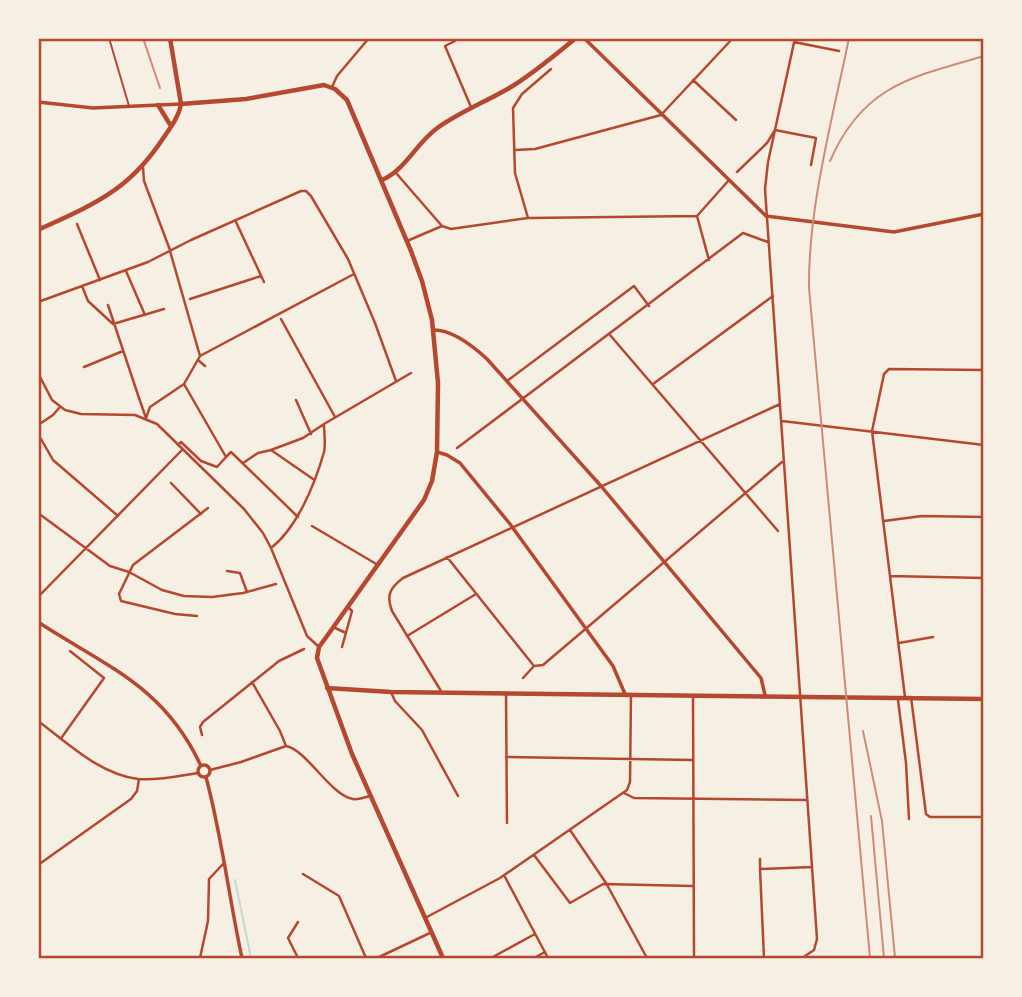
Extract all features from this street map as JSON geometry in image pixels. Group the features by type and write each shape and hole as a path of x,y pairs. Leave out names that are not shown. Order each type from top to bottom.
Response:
{"main road":[{"path":"38,230 108,195 143,167 171,126 181,104 170,38"},
{"path":"382,180 396,172 428,136 471,107 518,83 576,38"},
{"path":"181,104 250,99 319,86 332,87 347,100 411,249 426,292 434,330 438,383 434,473 427,495 319,647 317,660 370,796 443,958"},
{"path":"158,105 171,126"},
{"path":"327,688 391,692 984,699"}],"street":[{"path":"332,87 337,76 369,38"},
{"path":"584,38 766,216 894,232 984,214"},
{"path":"515,150 535,149 660,114 733,38"},
{"path":"803,958 814,950 817,939 765,177 795,40 839,51"},
{"path":"455,41 445,46 471,107"},
{"path":"528,218 515,173 514,104 551,69"},
{"path":"693,80 736,120"},
{"path":"38,102 85,108 181,104"},
{"path":"775,130 816,138 811,165"},
{"path":"737,172 767,143 775,130"},
{"path":"143,167 144,181 170,251 199,358 205,366"},
{"path":"396,172 442,226 451,229 528,218 697,216 729,180"},
{"path":"38,302 126,271 306,191 336,238 354,274 396,381"},
{"path":"697,216 709,260"},
{"path":"235,221 264,282"},
{"path":"77,224 100,280"},
{"path":"407,241 442,226"},
{"path":"457,448 743,233 769,242"},
{"path":"126,271 145,315"},
{"path":"146,418 150,407 184,384 199,358 354,274"},
{"path":"190,299 261,276"},
{"path":"507,381 634,285 649,306"},
{"path":"82,286 88,301 113,324"},
{"path":"653,384 773,296"},
{"path":"108,305 146,418"},
{"path":"113,324 164,309"},
{"path":"281,319 335,417"},
{"path":"434,330 444,331 480,352 507,381 601,486 761,678 765,695"},
{"path":"610,335 778,531"},
{"path":"84,367 123,351"},
{"path":"984,370 889,369 884,374 872,431 899,643 926,814 930,817 984,817"},
{"path":"38,373 52,400 60,407 81,414 130,415 146,418 157,424 244,509 263,533 307,636 319,647"},
{"path":"241,462 310,434 411,373"},
{"path":"184,384 226,457"},
{"path":"296,400 310,434"},
{"path":"441,692 388,601 393,585 447,557 780,404"},
{"path":"38,425 60,407"},
{"path":"781,421 984,445"},
{"path":"271,548 289,532 298,517 324,450 324,424"},
{"path":"41,439 60,467 118,516"},
{"path":"178,445 181,442 201,461 217,467 231,452 303,521"},
{"path":"38,597 182,450"},
{"path":"271,450 313,479"},
{"path":"425,918 504,876 624,793 630,785 628,694 613,666 513,528 460,463 437,452"},
{"path":"523,678 534,666 541,666 586,629 783,461"},
{"path":"171,483 201,514"},
{"path":"197,616 175,614 121,601 119,594 129,572 141,558 208,508"},
{"path":"38,513 110,566 129,572 162,590 184,596 212,597 276,584"},
{"path":"884,521 922,516 984,517"},
{"path":"312,526 378,565"},
{"path":"447,557 534,666"},
{"path":"227,571 240,573 247,592"},
{"path":"890,576 984,578"},
{"path":"407,636 476,594"},
{"path":"342,647 352,611 348,607"},
{"path":"38,622 143,688 178,726 201,766"},
{"path":"333,627 346,633"},
{"path":"899,643 933,637"},
{"path":"202,735 200,727 203,722 279,661 304,649"},
{"path":"62,738 104,678 70,651"},
{"path":"252,682 286,746"},
{"path":"391,692 395,701 422,730 458,796"},
{"path":"506,693 507,823"},
{"path":"693,695 694,958"},
{"path":"898,696 909,819"},
{"path":"38,721 111,771 139,779 198,773"},
{"path":"242,958 206,777 210,770 234,765 286,746 292,747 348,797 358,799 370,796"},
{"path":"506,757 693,760"},
{"path":"201,766 208,766 210,770"},
{"path":"198,773 201,766"},
{"path":"198,773 201,777 206,777"},
{"path":"38,865 131,799 137,791 139,779"},
{"path":"624,793 634,798 807,800"},
{"path":"570,830 606,883 647,958"},
{"path":"534,855 570,903 606,883 692,886"},
{"path":"760,859 764,958"},
{"path":"200,958 208,920 209,879 225,862"},
{"path":"760,869 812,867"},
{"path":"303,874 339,896 366,958"},
{"path":"504,876 548,958"},
{"path":"298,922 288,938 298,958"},
{"path":"377,958 432,932"},
{"path":"491,958 535,934"},
{"path":"534,958 545,953"}],"lane":[{"path":"109,38 129,107"}],"waterway":[{"path":"235,880 251,958"}],"railway":[{"path":"143,38 160,88"},
{"path":"849,38 817,194 809,288 870,958"},
{"path":"830,161 858,115 874,100 912,78 984,56"},
{"path":"863,731 882,821 895,958"},
{"path":"871,816 884,958"}]}
